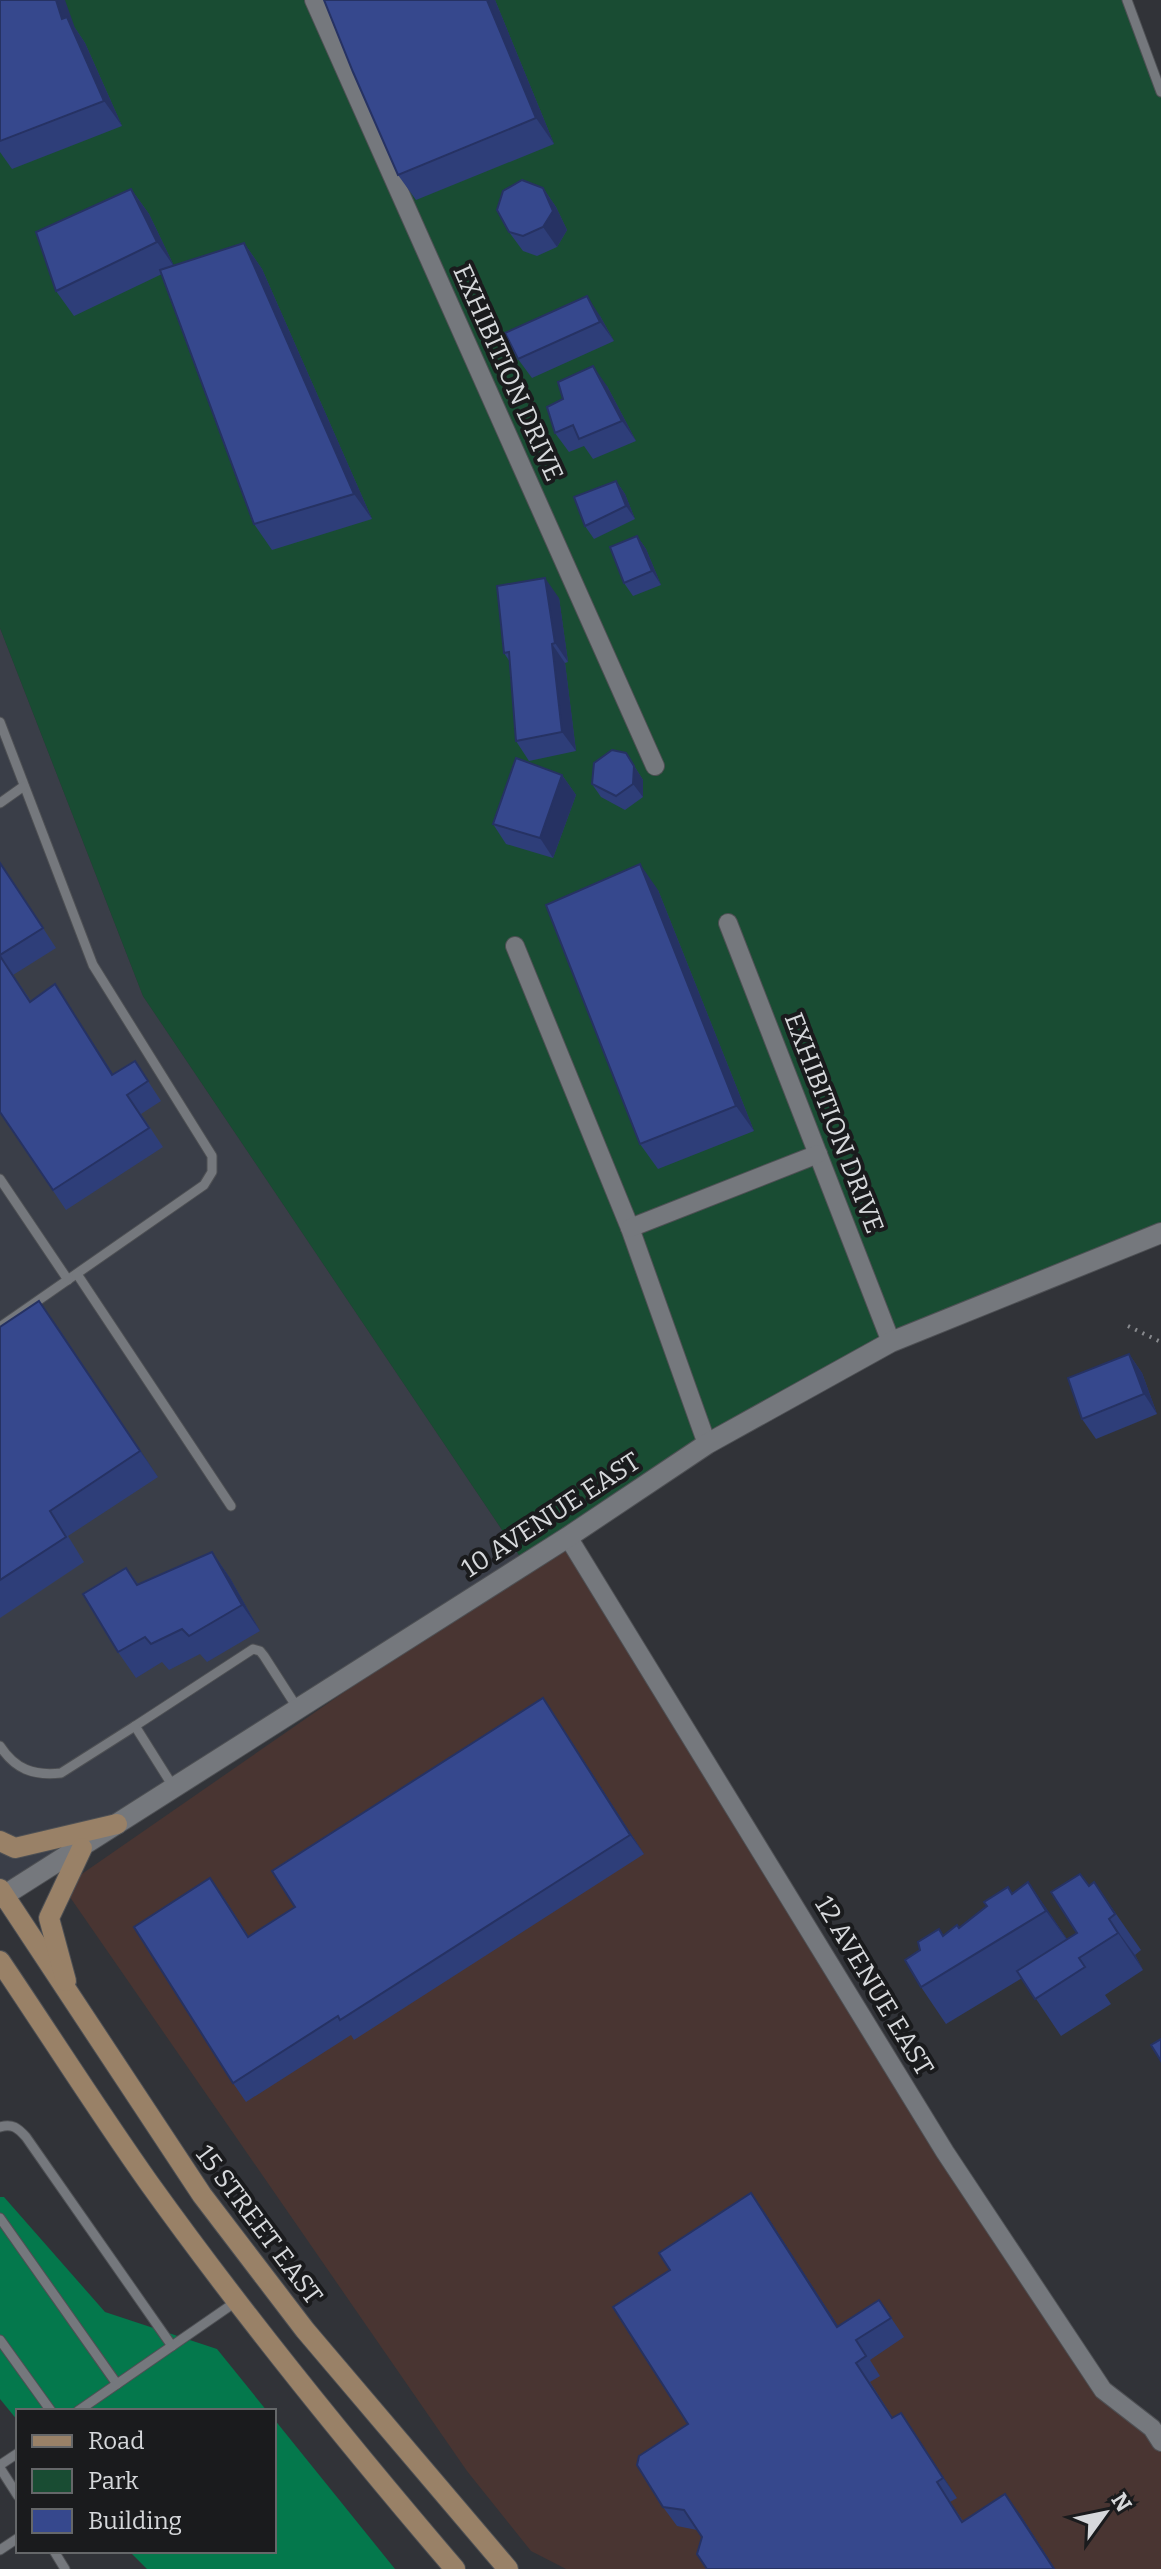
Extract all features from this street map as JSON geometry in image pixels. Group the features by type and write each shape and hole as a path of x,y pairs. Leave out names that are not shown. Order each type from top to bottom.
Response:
{"main road":[{"path":"0,1841 15,1848 117,1824"},
{"path":"72,2000 49,1918 82,1848"},
{"name":"15 STREET EAST","path":"1,1894 202,2195 305,2330 508,2569"},
{"path":"0,1961 148,2182 237,2301 366,2465 455,2569"}],"street":[{"name":"EXHIBITION DRIVE","path":"314,0 655,766"},
{"name":"EXHIBITION DRIVE","path":"728,923 891,1342"},
{"path":"515,946 630,1228 707,1444"},
{"path":"630,1228 818,1154"},
{"name":"10 AVENUE EAST","path":"1,1894 82,1848 568,1537 707,1444 891,1342 1161,1233"},
{"name":"12 AVENUE EAST","path":"568,1537 945,2152 1103,2390 1152,2428 1161,2442"}],"lane":[{"path":"1127,0 1161,92"},
{"path":"0,722 93,965 212,1156 212,1172 204,1185 0,1327"},
{"path":"0,803 24,786"},
{"path":"0,1179 231,1506"},
{"path":"0,1746 16,1766 47,1775 61,1773 253,1649 264,1656 298,1709"},
{"path":"135,1726 174,1788"},
{"path":"0,2127 18,2127 26,2137 172,2346"},
{"path":"0,2218 117,2384"},
{"path":"81,2409 237,2301"},
{"path":"0,2340 50,2409"},
{"path":"0,2466 16,2493"}],"path":[{"path":"1128,1326 1161,1342"}],"shaded area":[{"path":"0,628 143,996 525,1564 0,1889"},
{"path":"568,1537 1077,2350 1161,2448 1161,2569 566,2569 531,2551 467,2471 63,1887"}],"green space":[{"path":"0,0 1127,0 1161,92 1161,1227 894,1332 525,1564 143,996 0,628"},
{"path":"0,2197 4,2197 105,2312 217,2349 265,2409 16,2409 16,2419 0,2399"},
{"path":"276,2421 395,2569 147,2569 131,2553 276,2553"}],"building":[{"path":"0,0 56,0 62,19 67,17 104,101 0,141"},
{"path":"324,0 487,0 536,118 398,175"},
{"path":"522,180 543,188 553,211 543,227 523,236 509,232 497,210 503,191"},
{"path":"131,189 157,242 56,291 36,232"},
{"path":"244,243 354,494 254,524 160,270"},
{"path":"587,296 600,322 518,359 505,333"},
{"path":"593,366 622,421 579,439 573,425 555,433 547,407 563,399 558,382"},
{"path":"616,481 626,506 585,526 574,497"},
{"path":"637,536 652,571 624,583 610,547"},
{"path":"545,578 555,643 552,644 562,732 516,741 509,652 504,653 497,586"},
{"path":"612,750 626,753 634,766 633,784 616,796 592,784 594,763"},
{"path":"516,758 562,775 540,838 493,824"},
{"path":"0,863 43,928 0,955"},
{"path":"640,864 736,1106 640,1144 546,905"},
{"path":"0,956 30,1002 55,984 112,1075 135,1061 148,1081 127,1095 149,1128 53,1190 0,1112"},
{"path":"39,1301 140,1451 50,1511 66,1537 0,1580 0,1327"},
{"path":"1129,1354 1144,1394 1082,1419 1068,1378"},
{"path":"212,1552 242,1605 189,1636 182,1629 151,1644 145,1637 118,1652 83,1594 126,1568 137,1585"},
{"path":"543,1698 630,1835 340,2020 338,2016 233,2083 134,1927 210,1878 248,1937 295,1907 272,1871"},
{"path":"1080,1874 1089,1886 1094,1882 1115,1914 1109,1919 1118,1933 1079,1958 1085,1967 1035,1999 1017,1971 1077,1933 1051,1892"},
{"path":"1028,1882 1046,1911 921,1987 905,1960 920,1950 918,1942 939,1929 943,1936 957,1925 959,1928 987,1906 984,1902 1008,1887 1012,1894"},
{"path":"1161,2039 1161,2061 1151,2045"},
{"path":"751,2193 837,2327 879,2300 891,2318 856,2340 866,2356 856,2363 892,2418 901,2413 943,2478 937,2482 962,2522 1005,2494 1054,2569 707,2569 697,2554 702,2537 684,2510 663,2507 637,2465 639,2456 688,2424 613,2307 670,2270 659,2253"}]}
